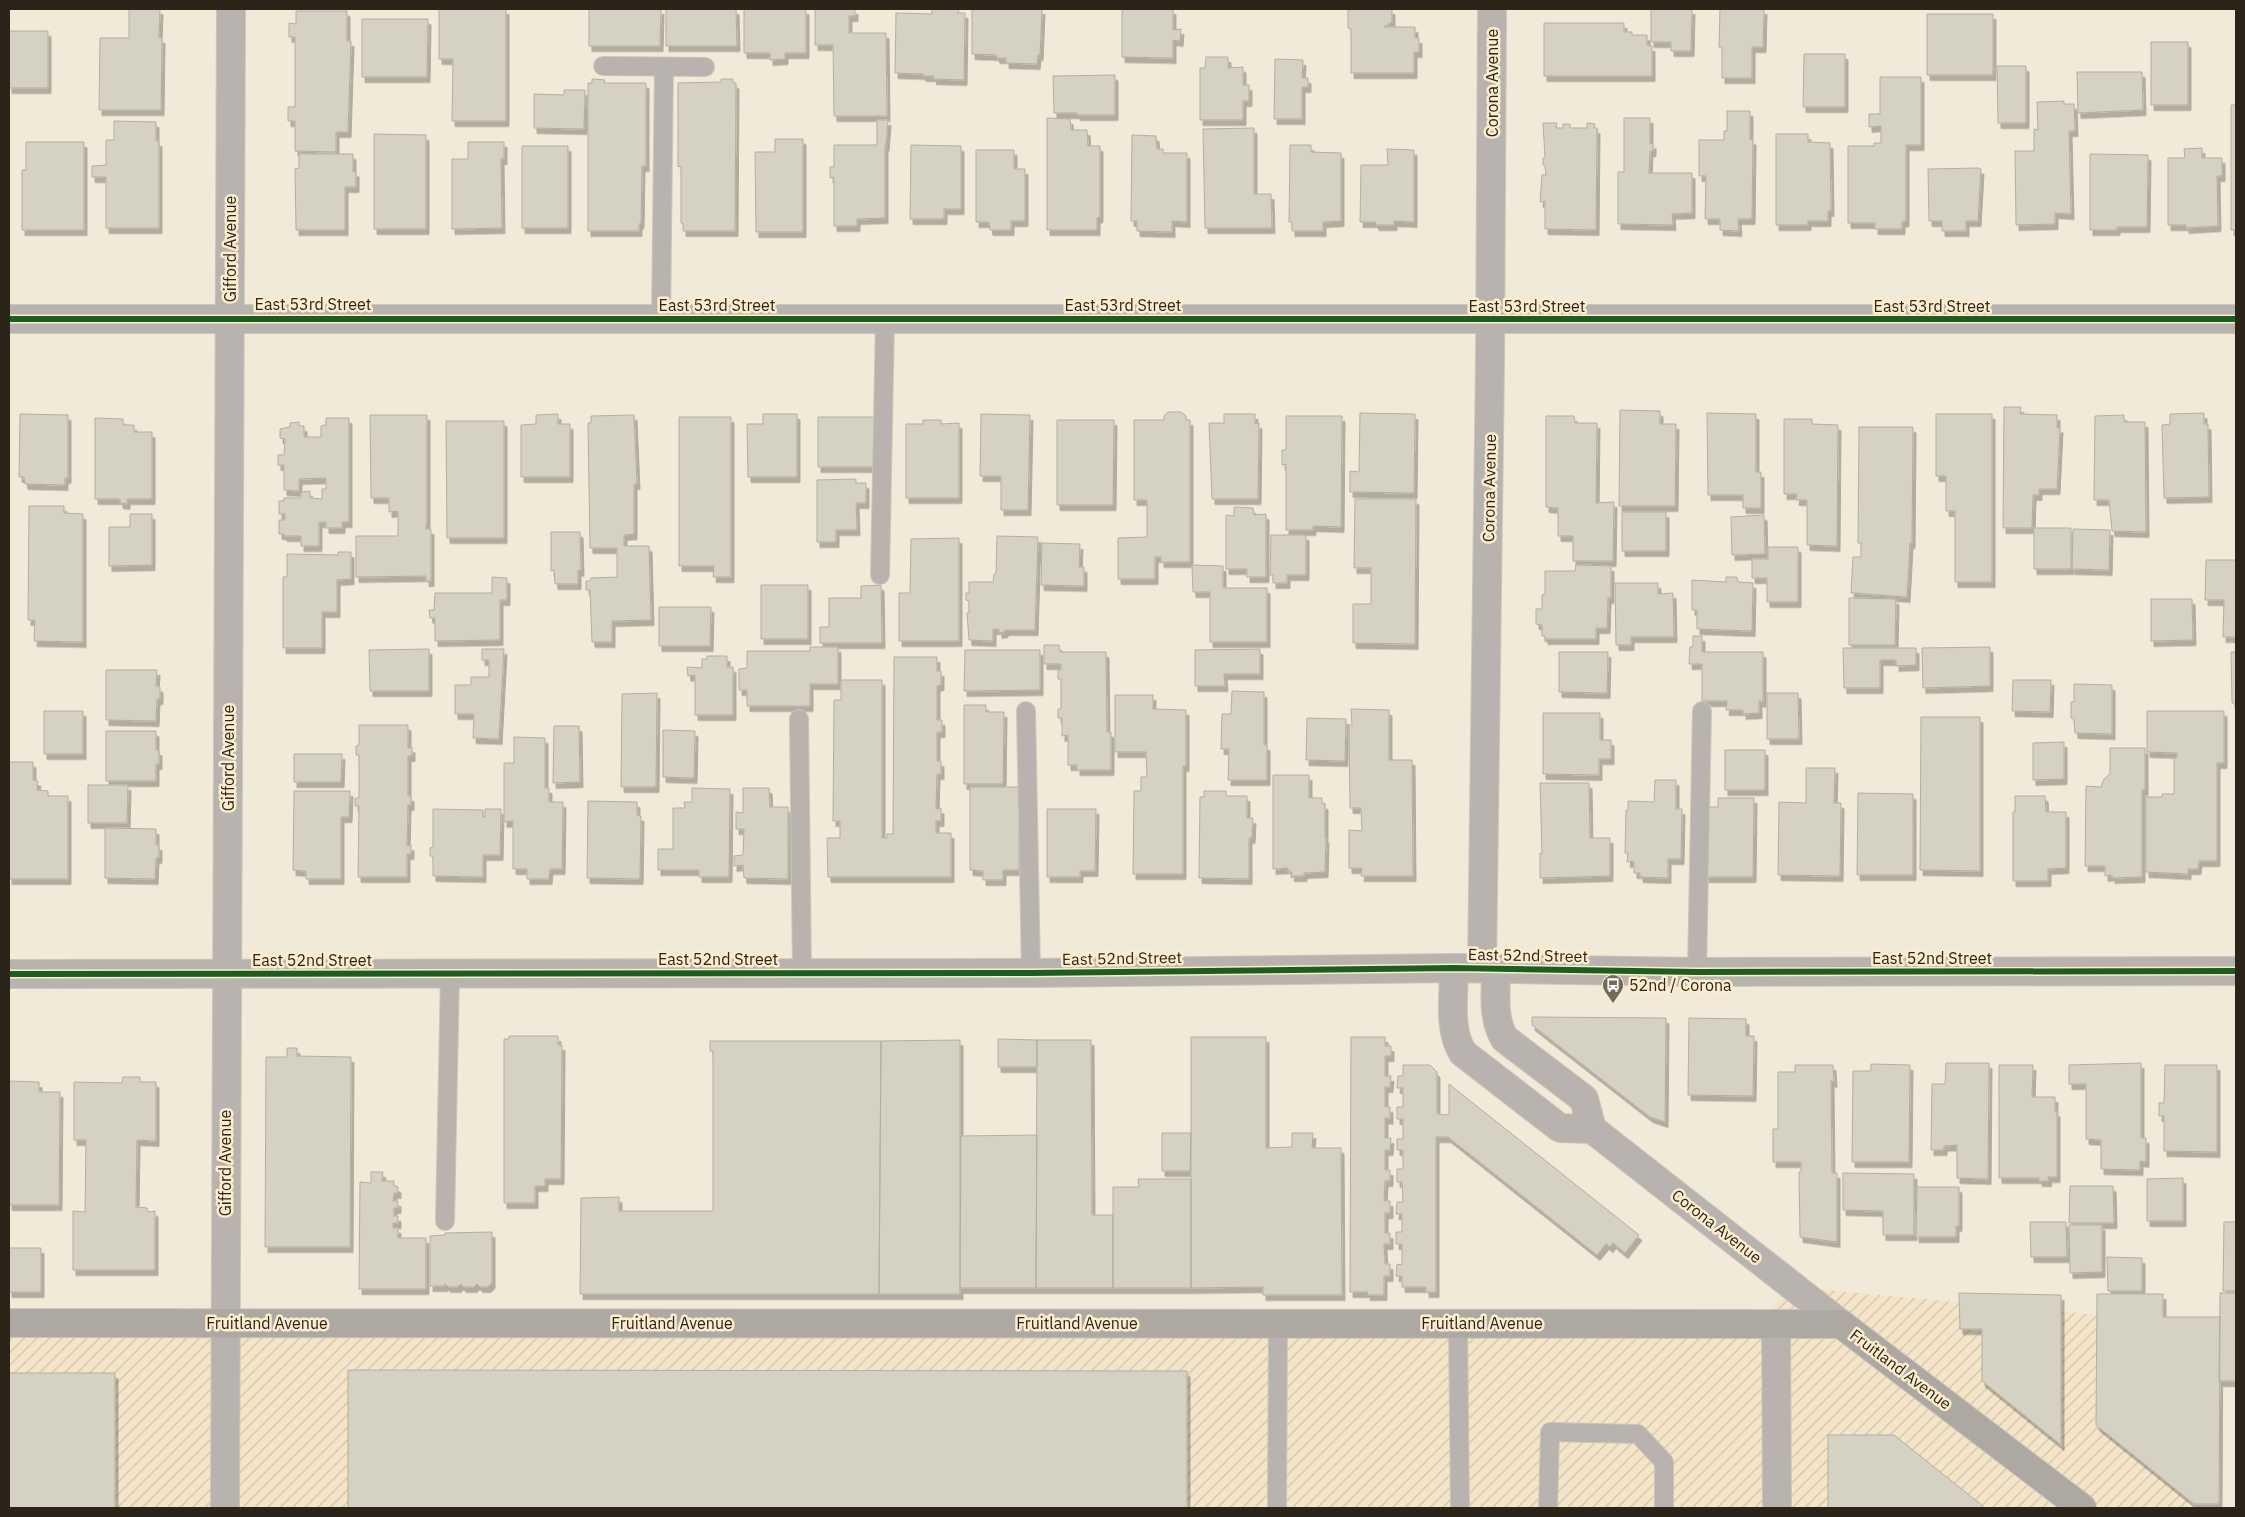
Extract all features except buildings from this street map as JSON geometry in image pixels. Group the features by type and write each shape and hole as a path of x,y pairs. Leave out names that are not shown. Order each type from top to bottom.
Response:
{"street":[{"name":"Gifford Avenue","path":"225,1508 224,1323 231,9"},
{"name":"Corona Avenue","path":"1492,9 1489,968 1500,1032 1506,1039 1584,1099 1592,1129 1841,1324"},
{"name":"East 53rd Street","path":"9,319 2236,319"},
{"name":"East 52nd Street","path":"9,974 802,973 1454,968 1698,972 2236,971"},
{"path":"1454,968 1454,1026 1458,1045 1464,1053 1560,1128 1592,1129"},
{"name":"Fruitland Avenue","path":"9,1323 1841,1324 2082,1508"},
{"path":"1776,1324 1777,1508"}],"lane":[{"path":"603,66 706,67"},
{"path":"661,319 664,67"},
{"path":"880,575 885,319"},
{"path":"1026,711 1031,972"},
{"path":"1698,972 1702,711"},
{"path":"799,718 802,973"},
{"path":"445,1220 450,973"},
{"path":"1277,1508 1278,1323"},
{"path":"1458,1323 1460,1508"},
{"path":"1548,1508 1550,1432 1638,1434 1664,1462 1664,1508"}],"shaded area":[{"path":"1792,1287 2178,1322 2188,1508 9,1508 9,1314 1757,1323"}],"cycle path":[{"path":"9,319 2236,319"},
{"path":"9,974 1031,973 1454,968 1697,972 2236,971"}],"place":[{"name":"52nd / Corona","path":"1613,1004"}]}
